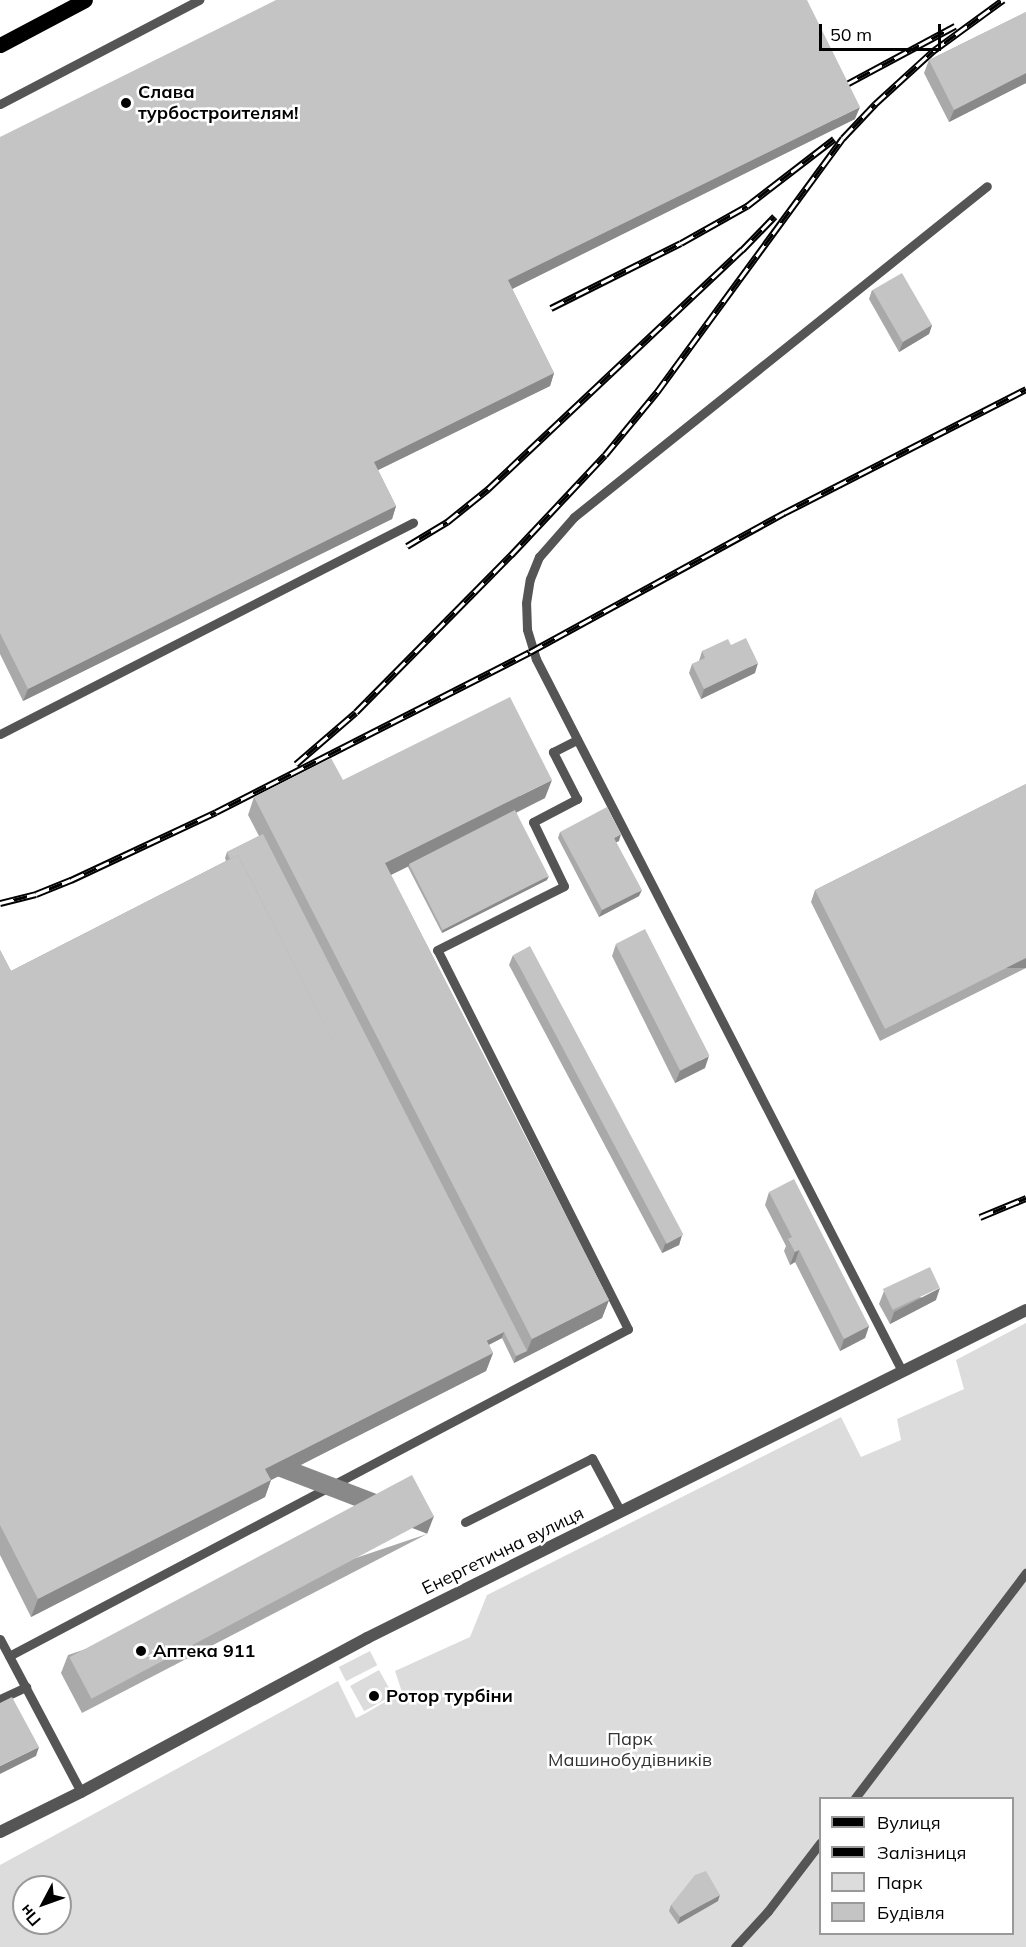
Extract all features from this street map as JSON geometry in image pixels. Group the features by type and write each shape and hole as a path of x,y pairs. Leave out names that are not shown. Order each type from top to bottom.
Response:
{"main road":[{"path":"0,45 85,0"}],"street":[{"name":"Енергетична вулиця","path":"0,1832 81,1792 367,1638 1026,1310"}],"lane":[{"path":"0,104 199,0"},
{"path":"902,1371 536,659 527,629 526,603 530,579 547,547 574,517 987,186"},
{"path":"0,734 413,523"},
{"path":"9,1656 628,1329 437,950 564,885 533,822 578,800 553,752 578,740"},
{"path":"465,1522 592,1458 621,1512"},
{"path":"856,1797 1026,1573"},
{"path":"0,1639 81,1792"},
{"path":"0,1699 26,1687"},
{"path":"735,1947 768,1911 819,1844"}],"green space":[{"name":"Парк Машинобудівників","path":"1026,1323 1026,1947 0,1947 0,1865 338,1681 356,1718 402,1692 395,1671 470,1637 487,1595 841,1417 861,1457 901,1440 897,1419 964,1389 956,1360"},
{"path":"370,1651 377,1665 346,1681 339,1667"},
{"path":"379,1670 393,1695 364,1711 350,1686"}],"building":[{"path":"276,0 807,0 860,107 508,280 554,373 374,462 396,506 28,689 0,633 0,137"},
{"path":"1026,12 1026,73 954,110 929,60"},
{"path":"902,273 932,325 903,342 873,290"},
{"path":"746,638 758,663 704,689 692,664 705,658 702,651 728,639 731,645"},
{"path":"510,697 552,780 385,863 609,1300 532,1339 254,797 331,758 343,780"},
{"path":"1026,784 1026,958 885,1029 815,890"},
{"path":"607,807 621,834 614,838 642,890 602,910 560,832"},
{"path":"515,810 549,876 443,930 409,864"},
{"path":"263,834 527,1351 516,1356 504,1332 486,1341 238,855 230,859 227,852"},
{"path":"238,855 493,1353 265,1469 271,1480 38,1599 0,1525 0,950 11,971"},
{"path":"645,929 709,1056 680,1071 616,944"},
{"path":"530,946 684,1235 667,1244 513,955"},
{"path":"794,1179 869,1326 844,1339 799,1250 795,1252 788,1239 792,1237 769,1192"},
{"path":"930,1267 940,1288 893,1310 883,1289"},
{"path":"412,1475 434,1516 91,1699 69,1657"},
{"path":"12,1697 39,1747 0,1766 0,1703"},
{"path":"706,1871 720,1895 680,1917 671,1905 695,1875"}],"railway":[{"path":"296,764 356,712 511,555 605,455 657,392 843,138 875,104 933,51 1003,0"},
{"path":"845,85 955,26"},
{"path":"551,308 681,243 747,206 834,139"},
{"path":"407,546 447,522 488,489 742,250 775,216"},
{"path":"0,903 36,894 71,880 216,812 530,652 784,513 1026,389"},
{"path":"980,1217 1026,1198"}],"place":[{"name":"Слава турбостроителям!","path":"126,103"},
{"name":"Аптека 911","path":"141,1651"},
{"name":"Ротор турбіни","path":"374,1696"}]}
